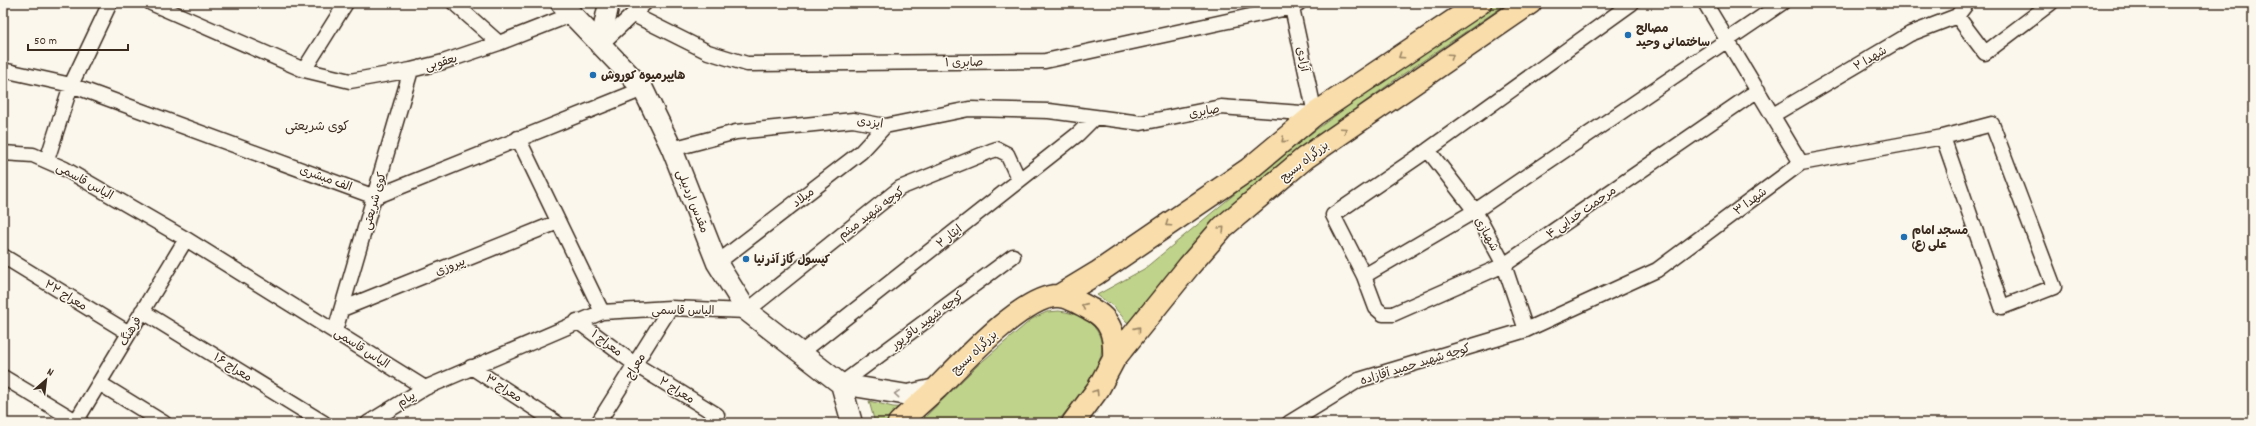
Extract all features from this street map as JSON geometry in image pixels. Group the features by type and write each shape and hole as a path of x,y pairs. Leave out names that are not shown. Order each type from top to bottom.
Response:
{"highway":[{"name":"بزرگراه بسیج","path":"899,423 936,389 974,350 1017,313 1042,299 1059,296 1097,273 1249,169 1315,114 1480,3"},
{"name":"بزرگراه بسیج","path":"1073,423 1098,389 1114,359 1188,266 1235,217 1305,158 1530,3"},
{"name":"بزرگراه بسیج","path":"1059,296 1096,312 1107,322 1115,340 1114,359"}],"main road":[{"path":"600,45 609,3"},
{"name":"مقدس اردبیلی","path":"567,8 600,45 643,89 672,149 717,263 747,311 802,352 841,384"},
{"path":"852,423 841,384 908,395 936,389"}],"street":[{"path":"47,160 71,85 110,3"},
{"name":"یعقوبی","path":"151,3 304,70 350,81 411,70 443,62 499,43 567,8"},
{"path":"304,70 346,3"},
{"path":"454,3 499,43"},
{"path":"600,45 634,15 645,3"},
{"path":"1632,3 1428,150 1333,215 1364,276 1474,211 1782,3"},
{"path":"1705,3 1773,115 1800,163"},
{"path":"1962,7 1985,53 2051,3"},
{"name":"صابری ۱","path":"634,15 708,52 747,64 1045,60 1294,4"},
{"name":"آزادی","path":"1294,4 1315,114"},
{"name":"شهدا ۲","path":"1773,115 1910,34 1962,7"},
{"name":"الف مبشری","path":"3,70 71,85 375,197"},
{"name":"کوی شریعتی","path":"335,331 411,70"},
{"path":"375,197 518,138 643,89"},
{"name":"مرحمت خدایی ۴","path":"1364,276 1376,308 1384,314 1394,314 1504,264 1758,90"},
{"name":"صابری","path":"1094,118 1141,123 1221,107 1315,114"},
{"name":"ایزدی","path":"672,149 736,132 853,120 885,126 969,109 1049,110 1094,118"},
{"name":"ایثار ۲","path":"802,352 1078,134 1094,118"},
{"name":"شهدا ۳","path":"1526,330 1656,270 1800,163 1943,137 1992,124 2054,288 2002,307 1943,137"},
{"name":"میلاد","path":"717,263 861,152 885,126"},
{"path":"518,138 602,312"},
{"name":"کوچه شهید میثم","path":"747,311 900,188 997,149 1007,154 1019,180"},
{"name":"شهبازی","path":"1428,150 1474,211 1504,264 1526,330"},
{"name":"الیاس قاسمی","path":"4,155 33,155 47,160 186,239 424,388 577,321 602,312 670,308 747,311"},
{"name":"پیروزی","path":"342,309 558,222"},
{"name":"فرهنگ","path":"75,422 186,239"},
{"name":"معراج ۲۲","path":"3,256 129,333"},
{"name":"کوچه شهید باقرپور","path":"841,384 1013,256"},
{"name":"معراج","path":"598,423 636,365 670,308"},
{"name":"معراج ۱۶","path":"142,311 324,423"},
{"name":"معراج ۱","path":"577,321 636,365"},
{"name":"کوچه شهید حمید آقازاده","path":"1289,423 1359,380 1526,330"},
{"name":"معراج ۲","path":"636,365 717,415"},
{"name":"معراج ۳","path":"471,367 557,423"},
{"path":"3,377 75,422"},
{"path":"99,383 164,423"},
{"name":"پیام","path":"369,423 424,388"}],"green space":[{"path":"1495,3 1508,3 1399,77 1287,159 1131,324 1127,322 1113,306 1097,295 1144,269 1283,154 1385,79"},
{"path":"1059,311 1072,313 1091,324 1097,331 1101,340 1102,350 1099,361 1090,380 1057,423 919,423 977,366 1032,319 1047,312"},
{"path":"869,401 893,407 913,408 898,423 875,423"}],"place":[{"name":"مصالح ساختمانی وحید","path":"1628,35"},
{"name":"هایپرمیوه کوروش","path":"593,75"},
{"name":"مسجد امام علی (ع)","path":"1904,237"},
{"name":"کپسول گاز آذرنیا","path":"746,259"}],"district":[{"name":"کوی شریعتی","path":"317,125"}]}
